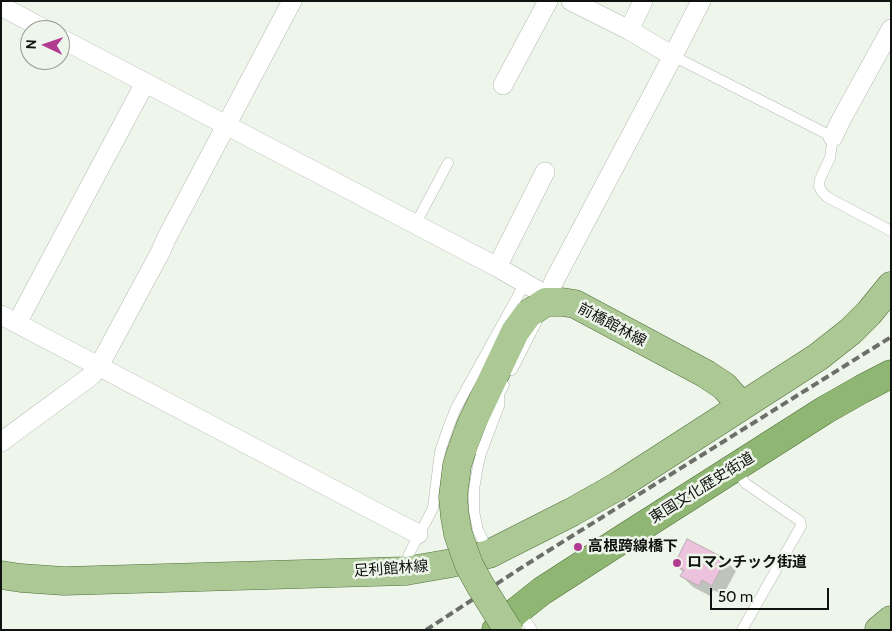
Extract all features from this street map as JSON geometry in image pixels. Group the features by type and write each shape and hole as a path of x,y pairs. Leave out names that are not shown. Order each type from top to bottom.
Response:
{"highway":[{"name":"東国文化歴史街道","path":"496,630 519,623 542,591 825,410 891,374"}],"main road":[{"path":"740,407 818,357 851,331 888,296"},
{"name":"前橋館林線","path":"546,302 575,304 706,374 724,386 740,407"},
{"path":"519,623 480,585 469,565 458,534 453,497 456,473 471,426 515,332 528,314 546,302"},
{"name":"足利館林線","path":"1,575 64,581 406,571 452,563 489,554 572,512 618,486 740,407"},
{"path":"879,630 891,620"}],"street":[{"path":"1,442 91,376 99,366 292,1"},
{"path":"503,85 548,1"},
{"path":"570,1 629,30 672,56"},
{"path":"629,30 643,1"},
{"path":"546,302 554,281 701,1"},
{"path":"1,6 27,20"},
{"path":"833,137 891,29"},
{"path":"70,43 496,267 537,290 546,302"},
{"path":"145,83 9,319 418,534"},
{"path":"496,267 545,172"}],"lane":[{"path":"672,56 833,137 830,158 820,179 822,192 827,197 891,231"},
{"path":"415,226 448,163"},
{"path":"406,571 409,554 433,508 440,452 456,408 525,284"},
{"path":"489,554 478,530 474,512 474,489 478,466 499,406 499,394 546,302"},
{"path":"735,467 746,483 800,521 801,526 742,630"}],"building":[{"path":"687,539 726,559 712,586 702,580 699,586 680,576 684,570 674,565"}],"railway":[{"path":"426,630 524,566 891,337"}],"place":[{"name":"高根跨線橋下","path":"578,547"},
{"name":"ロマンチック街道","path":"677,563"}]}
